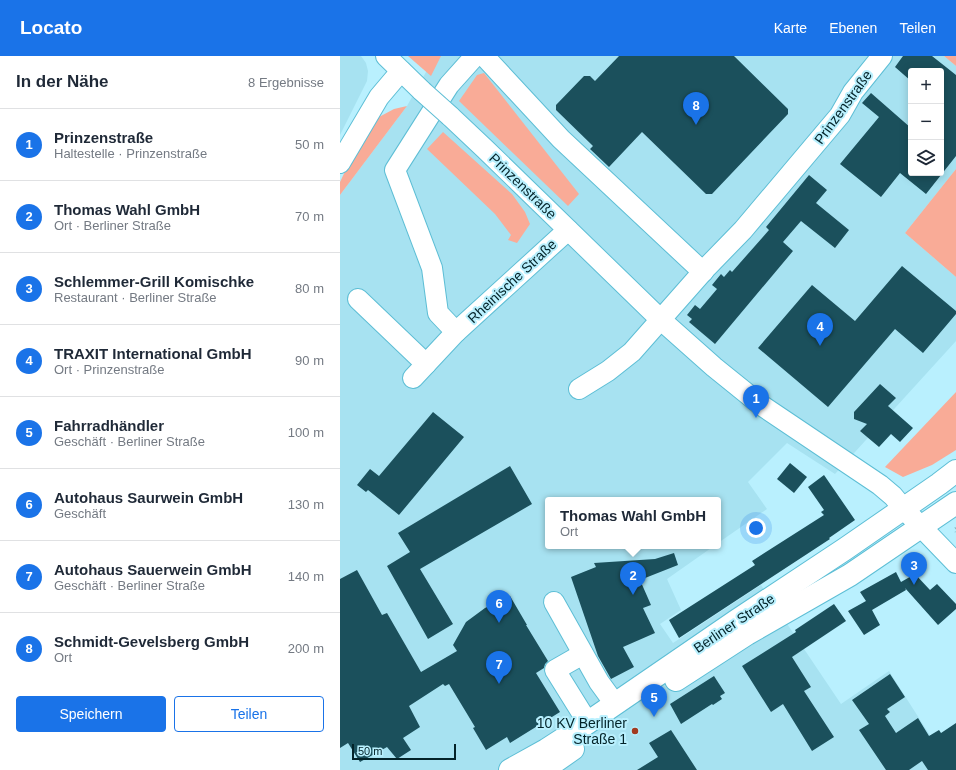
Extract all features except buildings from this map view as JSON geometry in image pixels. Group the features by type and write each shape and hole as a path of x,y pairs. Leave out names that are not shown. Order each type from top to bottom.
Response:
{"main road":[{"name":"Berliner Straße","path":"510,770 546,750 588,723 736,621 845,550 956,471"},
{"name":"Berliner Straße","path":"543,770 710,658 776,617 850,575 956,503"}],"street":[{"name":"Prinzenstraße","path":"386,56 485,149 660,319 714,367 761,405 874,481 893,496 956,563"},
{"path":"456,332 438,313 432,268 395,170 449,85 476,56"},
{"path":"484,56 561,139 702,272"},
{"name":"Prinzenstraße","path":"660,319 702,272 743,230 815,145 840,115 853,92 882,56"},
{"path":"340,163 379,97 401,71"},
{"name":"Rheinische Straße","path":"358,299 419,371 456,332 568,230"},
{"path":"579,389 608,371 632,352 660,319"},
{"path":"554,602 599,682 615,704"},
{"path":"583,654 555,670 588,723"}],"path":[{"path":"956,528 956,532"}],"shaded area":[{"path":"340,56 361,56 366,63 368,71 367,81 340,135"},
{"path":"408,56 441,56 431,76"},
{"path":"435,56 944,56 956,66 956,169 905,233 956,277 956,341 835,474 787,443 748,482 767,509 721,541 721,497 545,497 545,549 710,549 667,579 681,610 660,624 673,643 761,585 841,704 889,671 952,770 340,770 340,195 407,106"},
{"path":"944,56 956,56 956,66"},
{"path":"484,73 579,194 568,206 459,101 477,75"},
{"path":"407,106 340,195 340,182 362,136 379,117 394,109"},
{"path":"443,132 512,194 525,212 530,224 517,243 508,240 511,235 495,214 427,149"},
{"path":"956,169 956,277 905,233"},
{"path":"956,392 956,450 932,465 903,477 885,467"}],"place":[{"name":"Schmidt-Gevelsberg GmbH","path":"696,125"},
{"name":"TRAXIT International GmbH","path":"820,346"},
{"name":"Prinzenstraße","path":"756,418"},
{"name":"Schlemmer-Grill Komischke","path":"914,585"},
{"name":"Thomas Wahl GmbH","path":"633,595"},
{"name":"Autohaus Saurwein GmbH","path":"499,623"},
{"name":"Autohaus Sauerwein GmbH","path":"499,684"},
{"name":"Fahrradhändler","path":"654,717"},
{"name":"10 KV Berliner Straße 1","path":"635,731"}]}
